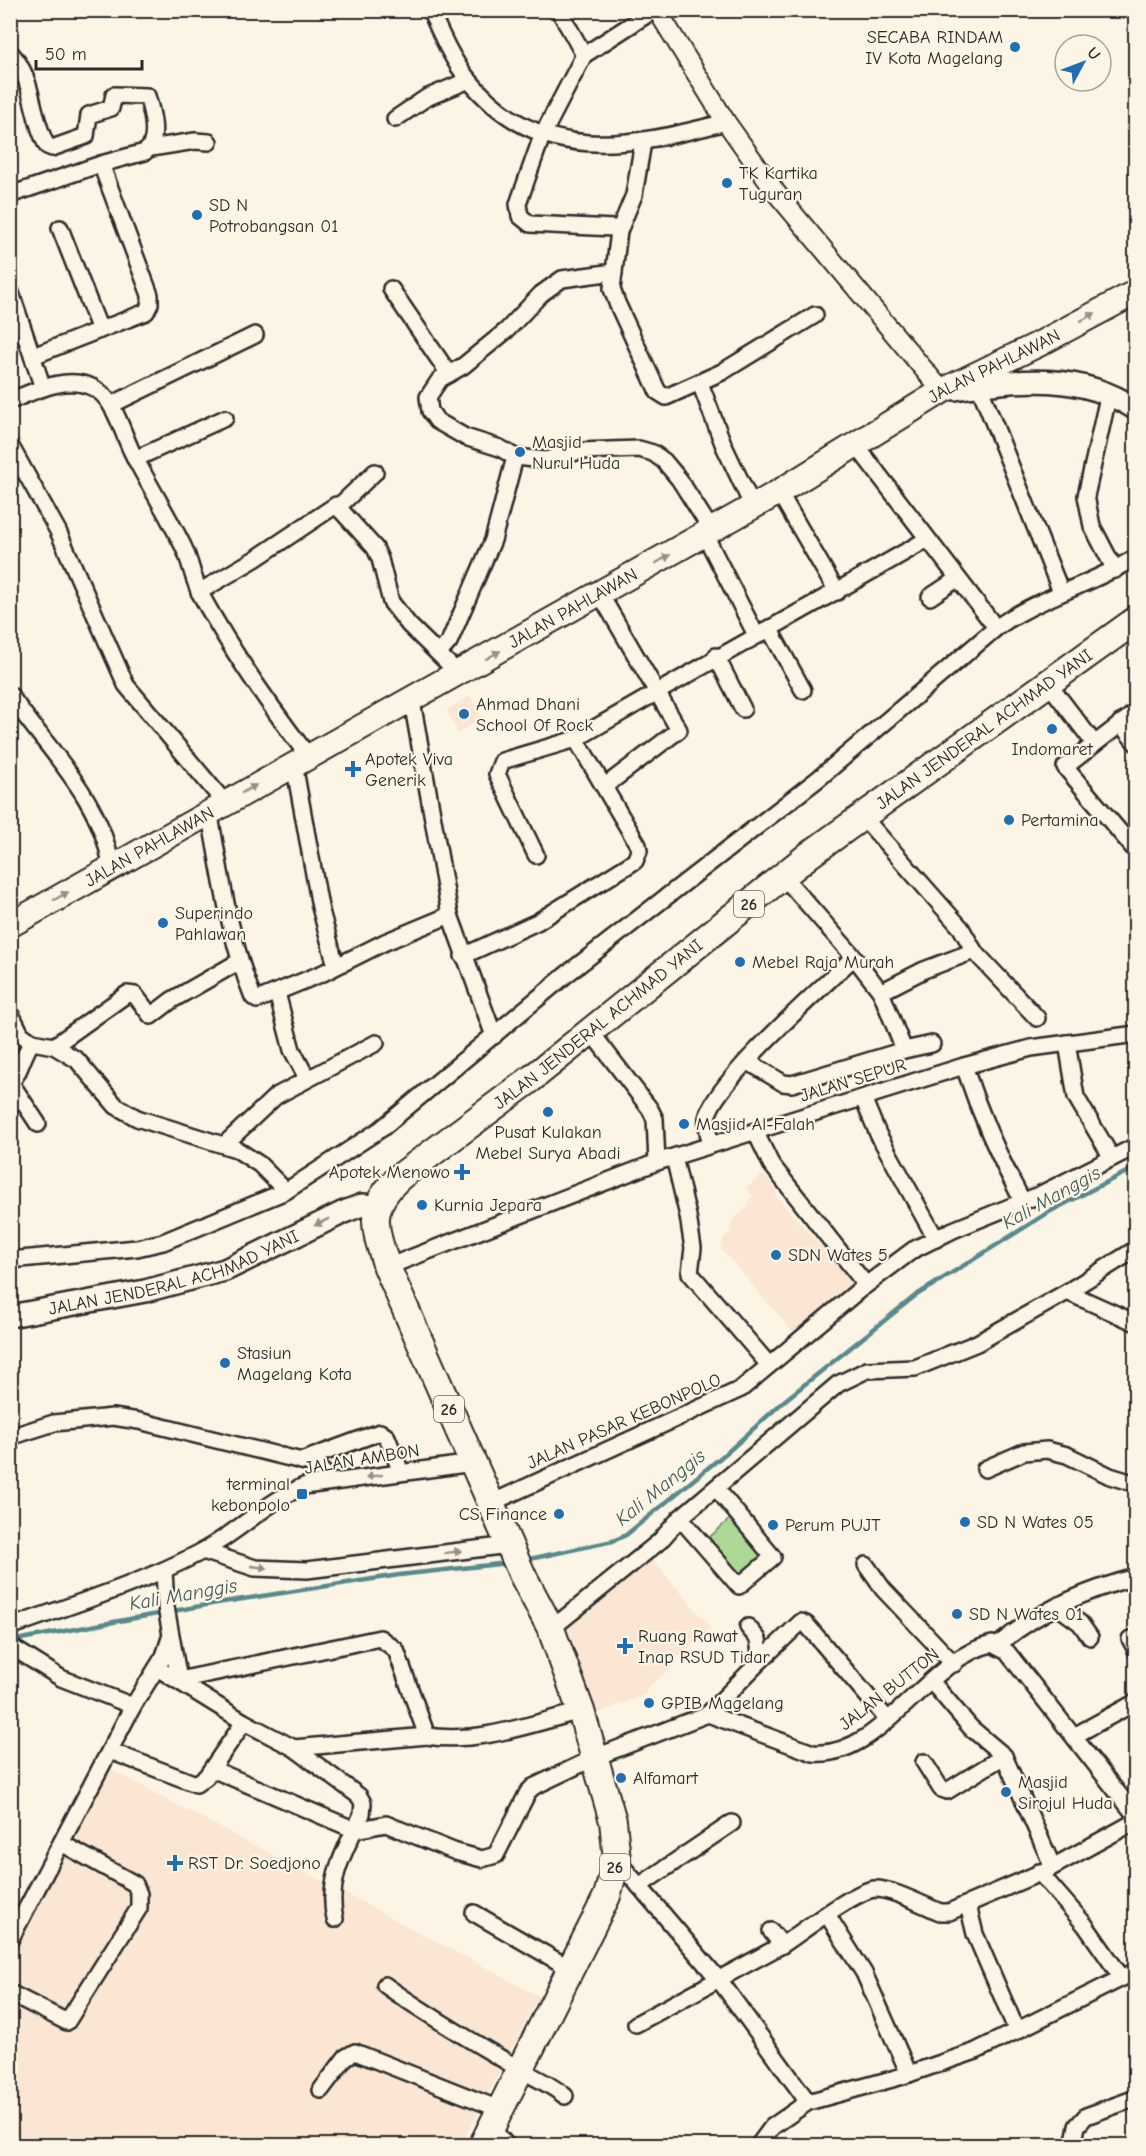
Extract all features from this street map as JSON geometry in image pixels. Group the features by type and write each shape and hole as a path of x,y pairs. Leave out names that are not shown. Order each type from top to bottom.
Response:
{"highway":[{"name":"JALAN JENDERAL ACHMAD YANI","path":"377,1206 385,1190 401,1176 591,1032 783,876 1136,620"},
{"name":"26","path":"377,1206 376,1233 387,1267 522,1574 551,1629 596,1757 613,1821 617,1860 607,1896 519,2069 495,2132"}],"main road":[{"name":"JALAN PAHLAWAN","path":"10,925 708,533 942,391 1041,343 1136,292"},
{"path":"1041,343 1034,356 1037,370 1046,379"},
{"path":"942,391 1046,379 1087,388 1136,409"},
{"name":"JALAN JENDERAL ACHMAD YANI","path":"10,1316 145,1291 225,1270 344,1212 362,1205 377,1206"}],"street":[{"path":"430,10 455,60 468,80 511,119 542,136 569,141 643,142 726,122"},
{"path":"559,10 584,56"},
{"path":"619,231 614,228 535,225 524,222 518,204 542,136 584,56 655,10 726,122 777,194 942,391"},
{"path":"10,51 18,60 30,85 47,146 52,148 86,136 89,115 111,108 114,95 146,95 154,140 146,153 101,164 10,195"},
{"path":"395,119 426,98 468,80"},
{"path":"151,148 195,141 209,142"},
{"path":"643,142 634,195 619,231 612,289 616,303 658,392 666,397 700,382 815,315"},
{"path":"33,356 146,312 150,304 150,294 101,164"},
{"path":"60,228 100,330"},
{"path":"614,272 562,279 541,294 507,330 440,380 429,397 430,411 437,421 465,437 500,448 515,457 546,460 580,451 639,449 653,453 664,461 679,479 762,631 804,690"},
{"path":"391,289 449,374"},
{"path":"10,290 43,388"},
{"path":"111,405 255,335"},
{"path":"700,382 724,446 753,507"},
{"path":"10,401 43,388 86,384 99,391 111,405 135,459 184,549 199,592 301,761 320,907 336,966"},
{"path":"979,386 1061,592"},
{"path":"1108,397 1086,496 1092,526 1115,570"},
{"path":"135,459 225,418"},
{"path":"10,445 58,531 126,685 217,807 240,961 253,998 264,999 450,915"},
{"path":"856,445 926,540 990,620"},
{"path":"439,653 454,632 493,540 515,457"},
{"path":"337,508 375,472"},
{"path":"779,492 837,592"},
{"path":"199,592 255,559 336,505 375,548 391,602 409,625 459,674"},
{"path":"536,855 497,774 502,761 576,739 716,656 837,592 926,540"},
{"path":"10,1260 137,1248 162,1242 286,1191 381,1129 567,974 818,779 996,628 1021,610 1115,570 1136,557"},
{"path":"930,597 957,579"},
{"path":"600,594 679,730 604,786"},
{"path":"716,656 743,709"},
{"path":"1048,684 1094,743"},
{"path":"10,695 89,802 108,842 111,867"},
{"path":"412,701 450,915 494,1036"},
{"path":"1136,712 1065,767 1136,851"},
{"path":"1120,723 1136,743"},
{"path":"463,956 537,922 635,861 638,845 576,739"},
{"path":"863,817 961,928 974,951 1037,1018"},
{"path":"783,876 854,957 881,992 904,1050"},
{"path":"881,992 924,970 974,951"},
{"path":"711,1145 707,1128 708,1114 747,1061 854,957"},
{"path":"54,1046 128,994 135,995 151,1016 172,1000 240,961"},
{"path":"278,993 292,1050 307,1078"},
{"path":"10,1012 21,1034 33,1042 54,1046 77,1060 116,1106 137,1118 225,1144 258,1164 286,1191"},
{"path":"591,1032 650,1109 655,1119 657,1162"},
{"name":"JALAN SEPUR","path":"387,1267 657,1162 755,1131 964,1066 1031,1048 1136,1034"},
{"path":"33,1042 22,1057 19,1073 11,1083 38,1124"},
{"path":"225,1144 276,1095 376,1043"},
{"path":"1067,1043 1076,1097 1112,1158"},
{"path":"747,1061 783,1083 792,1084 904,1050 932,1044"},
{"path":"964,1066 990,1136 1023,1202"},
{"path":"863,1098 878,1134 936,1239"},
{"path":"755,1131 771,1164 866,1285"},
{"name":"JALAN PASAR KEBONPOLO","path":"491,1503 709,1406 741,1389 866,1285 912,1251 1023,1202 1136,1146"},
{"path":"674,1157 693,1248 689,1270 692,1277 769,1365"},
{"path":"551,1629 660,1541 680,1518 837,1384 867,1370 915,1368 977,1343 1068,1293 1136,1249"},
{"path":"1068,1293 1136,1323"},
{"path":"10,1437 54,1423 113,1418 139,1421 314,1464 324,1473 328,1482"},
{"path":"301,1461 380,1432 387,1437 401,1472"},
{"path":"985,1469 1024,1452 1047,1450 1066,1455 1110,1476 1136,1484"},
{"name":"JALAN AMBON","path":"10,1627 164,1571 238,1530 281,1496 304,1486 473,1463"},
{"path":"680,1518 739,1586 772,1557 716,1488"},
{"path":"203,1551 255,1568 307,1570 511,1547"},
{"path":"866,1565 884,1589 954,1664"},
{"path":"164,1571 167,1612 179,1680"},
{"name":"JALAN BUTTON","path":"708,1714 756,1734 813,1753 825,1754 851,1745 887,1719 954,1664 984,1646 998,1645 1028,1622 1058,1607 1112,1583 1136,1577"},
{"path":"1058,1607 1080,1623 1090,1637"},
{"path":"212,1769 355,1830 386,1824 482,1859 496,1855 528,1792 533,1787 596,1757 708,1714 801,1622 806,1624 887,1719"},
{"path":"748,1627 758,1639 761,1660"},
{"path":"10,1940 63,1844 133,1706 157,1668 171,1635"},
{"path":"179,1680 380,1638 396,1650 427,1736"},
{"path":"998,1645 1007,1652 1136,1816"},
{"path":"13,1655 62,1678 133,1706"},
{"path":"157,1668 244,1722 294,1748 359,1796 363,1803 362,1814 333,1885 331,1900 335,1919"},
{"path":"931,1682 971,1728 1004,1756 1052,1860 1044,1871"},
{"path":"1074,1736 1136,1702"},
{"path":"294,1748 427,1736 452,1740 472,1739 581,1712"},
{"path":"110,1751 193,1785 200,1782 212,1769 244,1722"},
{"path":"924,1762 941,1789 947,1791 1004,1756"},
{"path":"636,2024 720,1981 782,1945 857,1895 873,1889 885,1890 940,1912 949,1912 1044,1871 1136,1821"},
{"path":"639,1886 732,1823"},
{"path":"10,1993 67,2022 139,1908 139,1894 135,1884 63,1844"},
{"path":"617,1860 720,1981 808,2102"},
{"path":"758,2145 772,2127 808,2102 909,2074 976,2051 1129,1975 1085,1925 1044,1871"},
{"path":"968,1905 975,1934 1017,2031"},
{"path":"474,1913 571,1969"},
{"path":"828,1916 864,1973 909,2074"},
{"path":"771,1931 782,1945"},
{"path":"385,1985 419,2010 519,2069 549,2084 565,2096"},
{"path":"321,2090 346,2056 355,2052 495,2132"},
{"path":"1073,2145 1077,2126 1086,2116 1136,2098"}],"shaded area":[{"name":"Ahmad Dhani School Of Rock","path":"470,696 482,718 458,733 447,710"},
{"name":"SDN Wates 5","path":"763,1174 778,1192 775,1195 853,1282 794,1333 721,1249 723,1238 731,1232 732,1220 749,1206 747,1203 753,1197 746,1188"},
{"name":"Ruang Rawat Inap RSUD Tidar","path":"648,1554 711,1628 674,1660 676,1664 645,1690 647,1694 591,1716 554,1633"},
{"name":"RST Dr. Soedjono","path":"110,1769 539,1996 461,2145 11,2146 11,1958"}],"green space":[{"path":"733,1516 766,1556 738,1580 705,1541"}],"waterway":[{"name":"Kali Manggis","path":"525,1560 613,1541 626,1535 731,1449 784,1401 915,1296 1049,1212 1136,1167"},
{"name":"Kali Manggis","path":"10,1641 217,1603 399,1575 508,1563"}],"place":[{"name":"SECABA RINDAM IV Kota Magelang","path":"1015,47"},
{"name":"TK Kartika Tuguran","path":"727,183"},
{"name":"SD N Potrobangsan 01","path":"197,215"},
{"name":"Masjid Nurul Huda","path":"520,452"},
{"name":"Ahmad Dhani School Of Rock","path":"464,714"},
{"name":"Indomaret","path":"1052,729"},
{"name":"Apotek Viva Generik","path":"353,769"},
{"name":"Pertamina","path":"1009,820"},
{"name":"Superindo Pahlawan","path":"163,923"},
{"name":"Mebel Raja Murah","path":"740,962"},
{"name":"Pusat Kulakan Mebel Surya Abadi","path":"548,1112"},
{"name":"Masjid Al-Falah","path":"684,1124"},
{"name":"Apotek Menowo","path":"462,1172"},
{"name":"Kurnia Jepara","path":"422,1205"},
{"name":"SDN Wates 5","path":"776,1255"},
{"name":"Stasiun Magelang Kota","path":"225,1363"},
{"name":"terminal kebonpolo","path":"302,1494"},
{"name":"CS Finance","path":"559,1514"},
{"name":"SD N Wates 05","path":"965,1522"},
{"name":"Perum PUJT","path":"773,1525"},
{"name":"SD N Wates 01","path":"957,1614"},
{"name":"Ruang Rawat Inap RSUD Tidar","path":"625,1646"},
{"name":"GPIB Magelang","path":"649,1703"},
{"name":"Alfamart","path":"621,1778"},
{"name":"Masjid Sirojul Huda","path":"1006,1792"},
{"name":"RST Dr. Soedjono","path":"175,1863"}]}
